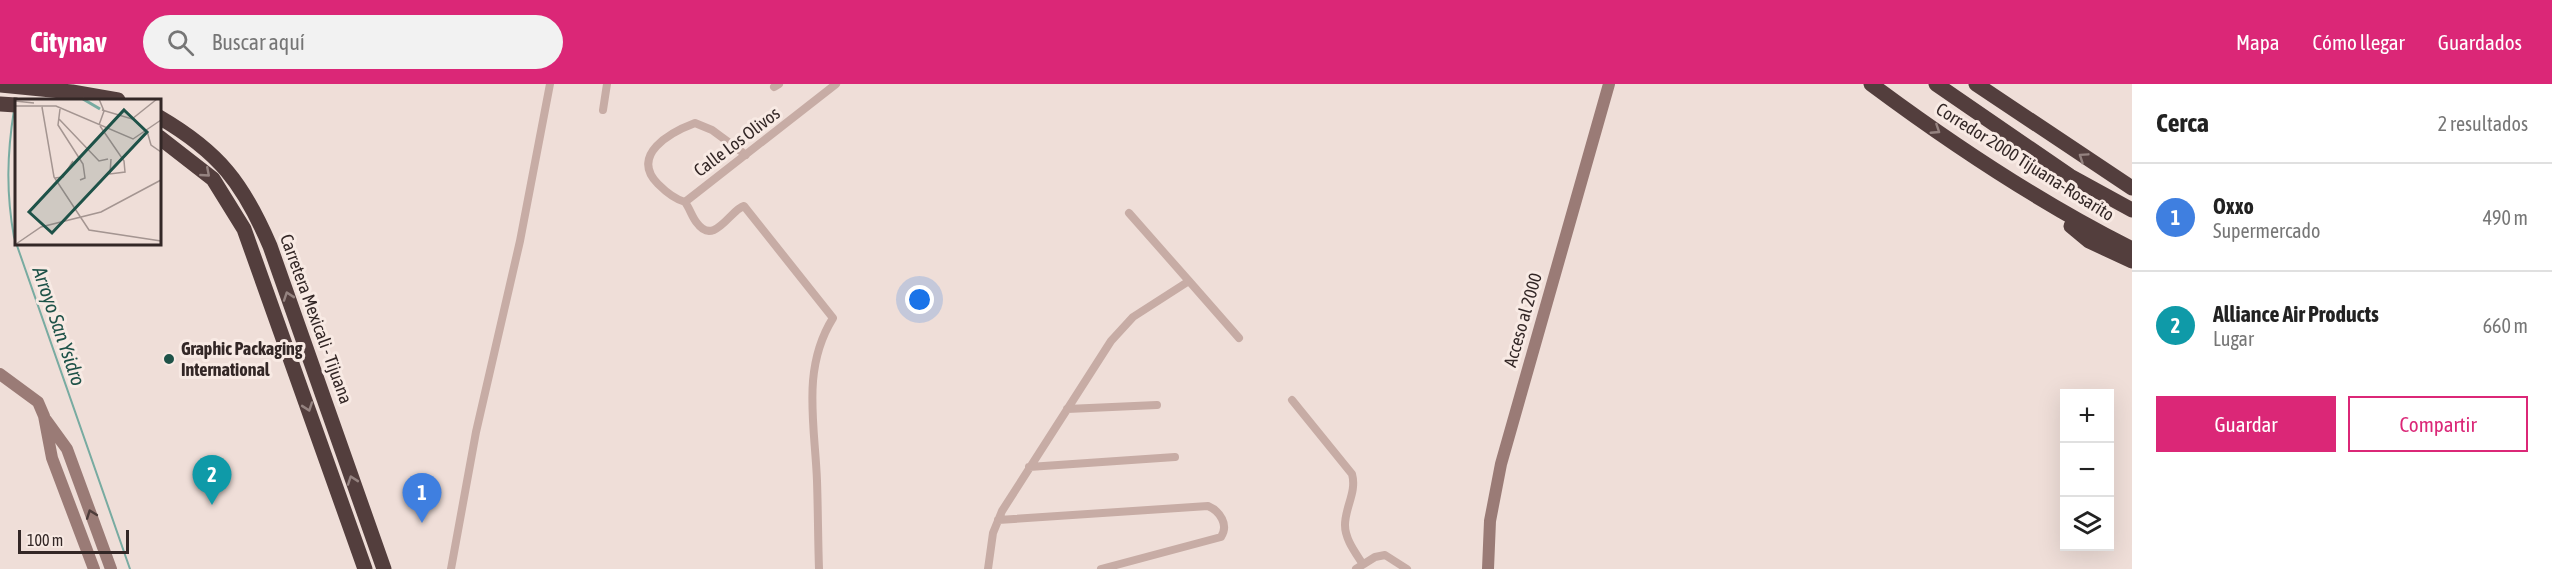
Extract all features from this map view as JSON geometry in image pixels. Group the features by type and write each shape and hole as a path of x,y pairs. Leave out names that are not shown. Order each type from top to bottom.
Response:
{"highway":[{"path":"1862,84 1913,115"},
{"name":"Corredor 2000 Tijuana-Rosarito","path":"1871,84 1913,115 2058,209 2132,249"},
{"name":"Corredor 2000 Tijuana-Rosarito","path":"1936,84 2070,176 2132,210"},
{"path":"1976,84 2132,188"},
{"path":"0,86 28,87 111,99"},
{"path":"0,104 15,105"},
{"path":"1965,105 2011,108"},
{"name":"Carretera Mexicali - Tijuana","path":"160,118 190,135 219,159 257,215 384,569"},
{"name":"Carretera Mexicali - Tijuana","path":"160,138 213,179 230,201 244,229 365,569"},
{"path":"2058,209 2072,226 2090,241 2132,261"}],"street":[{"path":"451,569 476,432 520,241 550,84"},
{"path":"603,110 607,84"},
{"name":"Calle Los Olivos","path":"685,202 836,84"},
{"name":"Acceso al 2000","path":"1488,569 1490,521 1501,464 1609,84"},
{"path":"746,155 712,130 695,123 663,138 654,147 648,166 652,178 676,199 685,202 702,228 712,230 721,228 740,207 744,206 833,318 823,340 811,388 818,480 819,569"},
{"path":"1129,213 1239,338"},
{"path":"988,569 998,520 1029,467 1124,326 1189,280"},
{"path":"0,374 15,382 38,402 44,416 67,449 111,569"},
{"path":"1292,400 1352,474 1355,484 1345,525 1359,566 1375,557 1385,555 1407,569"},
{"path":"1067,409 1157,405"},
{"path":"44,416 52,458 94,569"},
{"path":"1029,467 1175,457"},
{"path":"998,520 1208,506 1220,514 1224,532 1221,537 1101,569"}],"waterway":[{"name":"Arroyo San Ysidro","path":"14,110 8,174 15,240"},
{"name":"Arroyo San Ysidro","path":"16,244 130,569"}],"place":[{"name":"Graphic Packaging International","path":"169,359"},
{"name":"Alliance Air Products","path":"212,505"},
{"name":"Oxxo","path":"422,523"}]}
